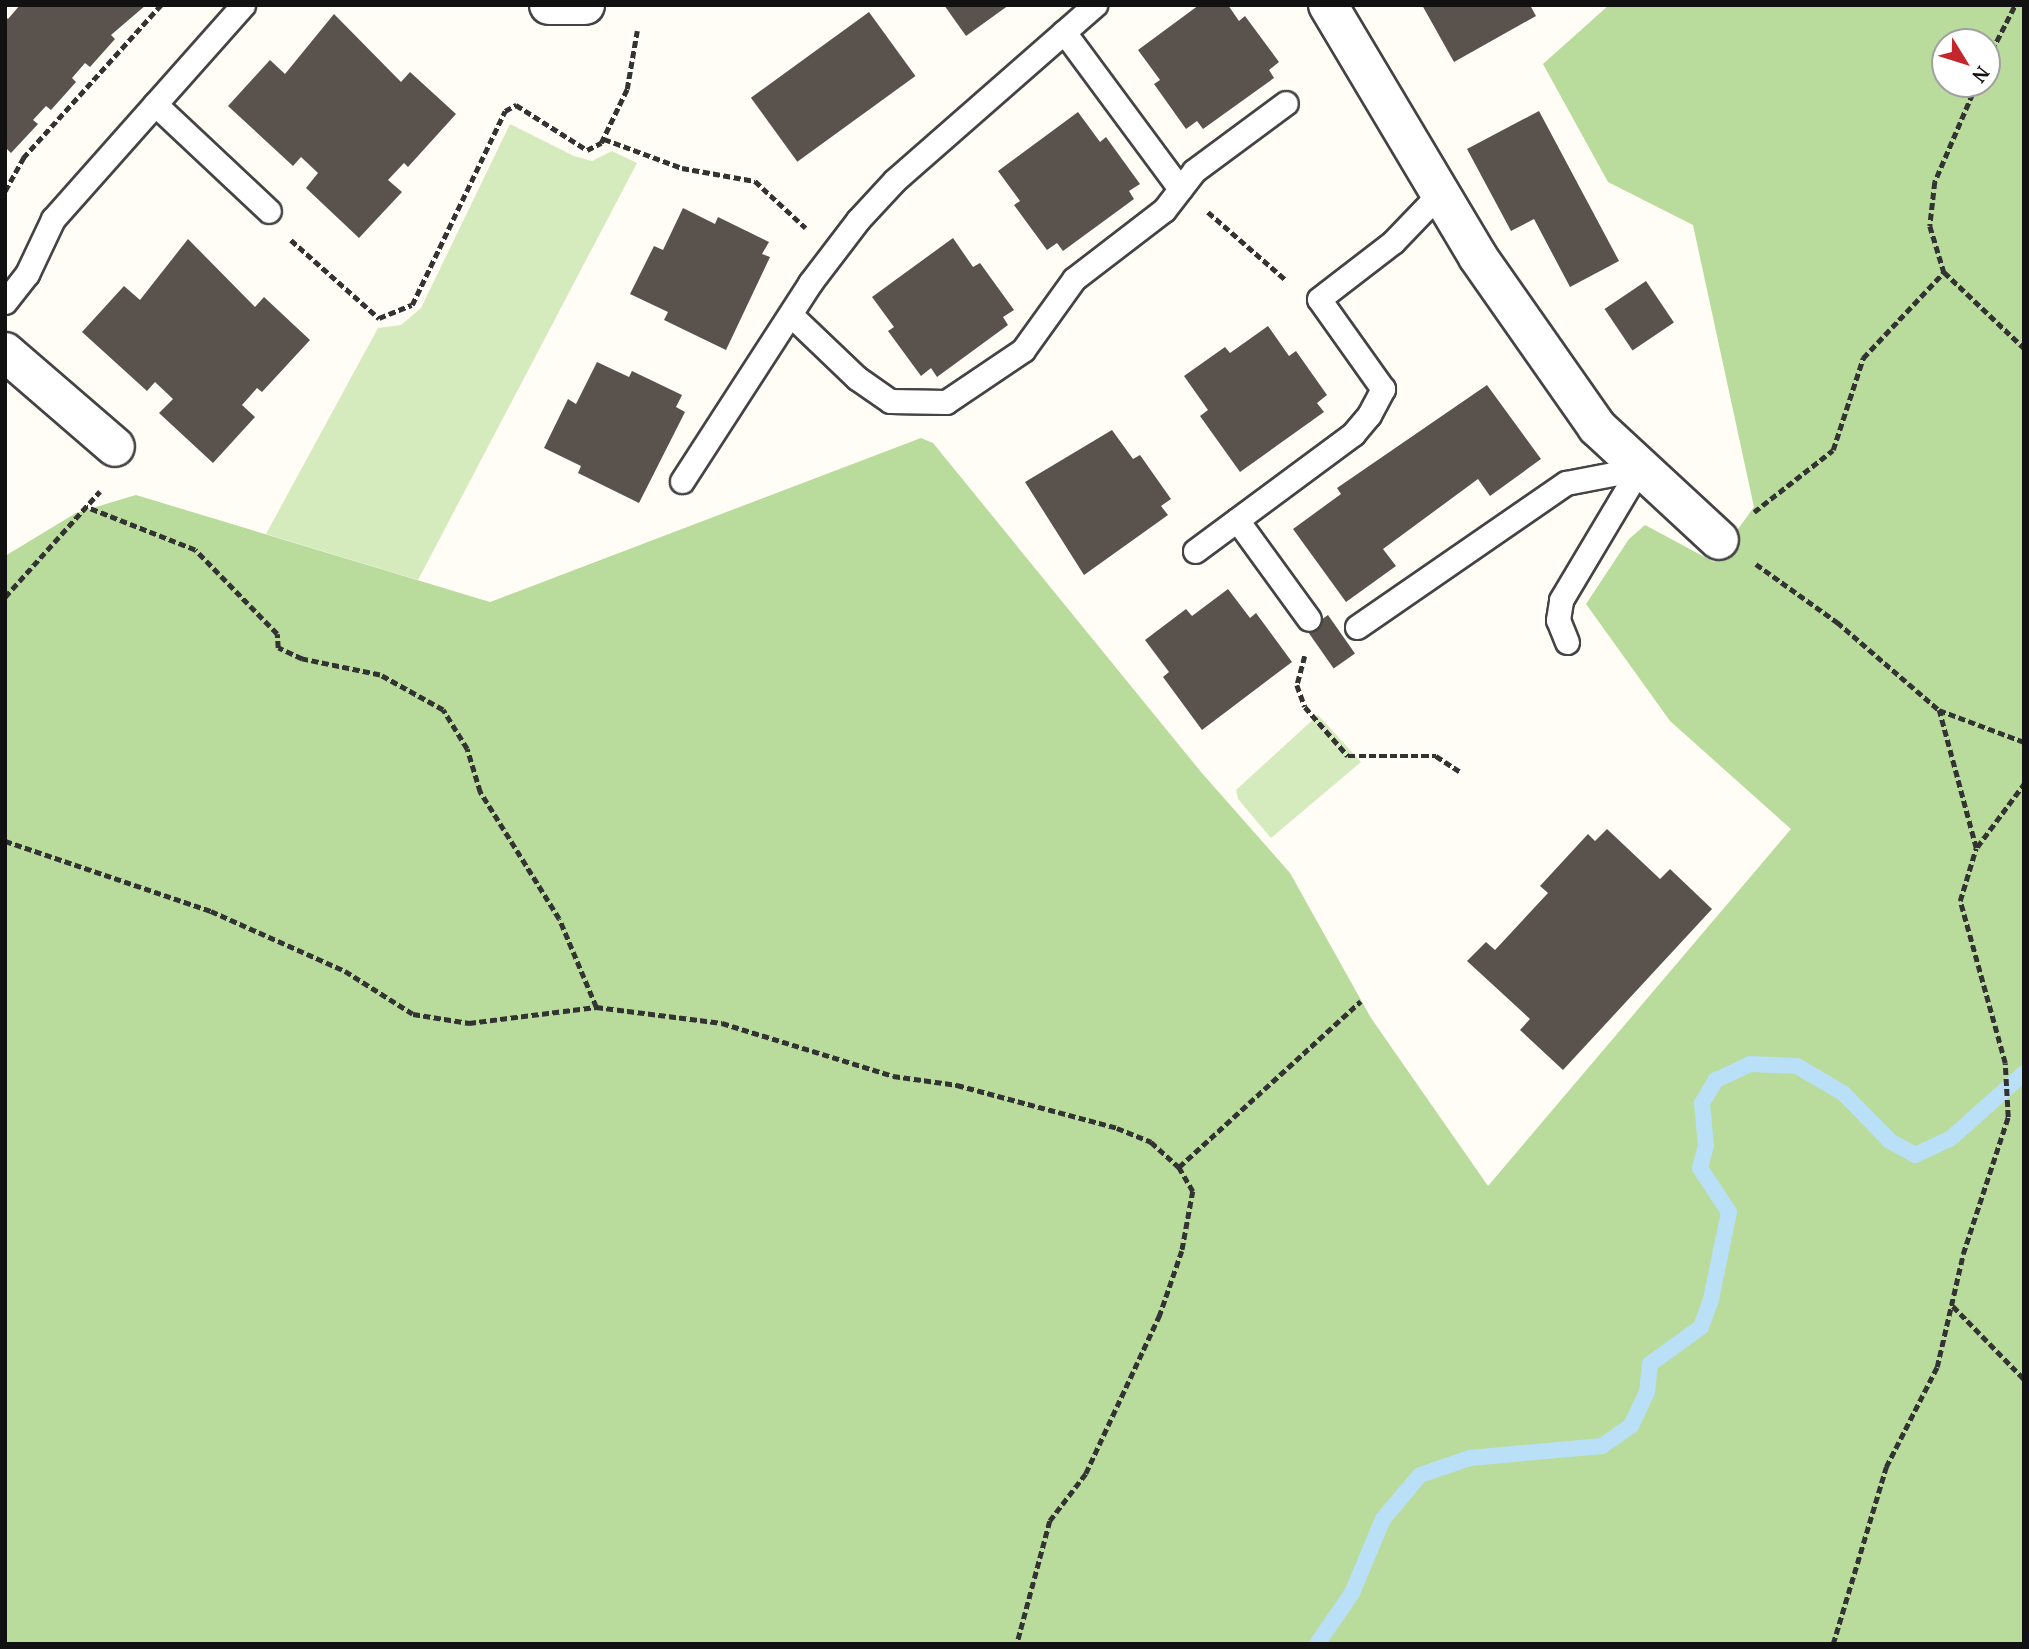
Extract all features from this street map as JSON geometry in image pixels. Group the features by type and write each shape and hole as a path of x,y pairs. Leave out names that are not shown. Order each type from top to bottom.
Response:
{"street":[{"path":"549,5 585,5"},
{"path":"1328,5 1440,194 1597,427 1639,469 1719,540"},
{"path":"5,352 115,447"}],"lane":[{"path":"5,302 27,274 53,219 243,5"},
{"path":"682,481 834,250 895,180 1095,5"},
{"path":"1064,32 1180,189"},
{"path":"791,315 890,401 946,402 1023,349 1074,279 1164,210 1194,171 1286,103"},
{"path":"155,104 269,211"},
{"path":"1195,551 1353,434 1383,388 1319,299 1394,242 1440,194"},
{"path":"1357,627 1566,483 1639,469"},
{"path":"1567,642 1558,620 1561,600 1639,469"},
{"path":"1237,520 1309,619"}],"path":[{"path":"5,191 23,158 160,5"},
{"path":"2001,32 2015,5"},
{"path":"269,211 302,252 379,318 416,299 505,111 516,105 587,150 604,139 627,89 637,31"},
{"path":"1971,98 1935,182 1930,226 1944,272 2024,348"},
{"path":"604,139 682,168 755,181 834,250"},
{"path":"1180,189 1303,295 1319,299"},
{"path":"1944,272 1863,358 1833,450 1719,540 1837,622 1939,710 2024,742"},
{"path":"5,597 100,492 115,447"},
{"path":"86,507 195,550 277,634 278,648 302,659 380,675 443,710 467,749 480,792 559,919 596,1007"},
{"path":"1309,619 1295,630 1305,646 1306,665 1297,685 1305,707 1348,756 1436,756 1461,772"},
{"path":"1939,710 1976,848"},
{"path":"1833,1644 1886,1467 1937,1367 1963,1254 2008,1117 2006,1063 1960,901 1976,848 2024,784"},
{"path":"5,841 211,911 345,971 413,1014 469,1023 596,1007 722,1023 893,1076 957,1085 1116,1128 1151,1142 1178,1167 1193,1191 1182,1251 1160,1315 1086,1474 1050,1521 1017,1644"},
{"path":"1178,1167 1361,1001"},
{"path":"1953,1306 2024,1379"}],"green space":[{"path":"1609,5 2024,5 2024,1644 5,1644 5,556 76,513 136,495 490,602 921,438 933,443 1201,772 1290,873 1371,1018 1488,1186 1791,829 1670,721 1586,604 1629,539 1645,525 1714,562 1754,507 1693,225 1608,182 1543,64"},
{"path":"510,124 574,156 592,161 612,151 637,163 418,580 266,534 378,328 401,325 421,308"},
{"path":"1318,715 1361,762 1271,838 1238,799 1236,790"}],"building":[{"path":"20,5 146,5 111,35 115,39 90,67 85,63 72,78 76,82 51,110 46,106 33,120 38,124 11,153 5,147 5,16 8,19"},
{"path":"944,5 1009,5 966,36"},
{"path":"1199,5 1228,5 1239,21 1245,16 1279,62 1269,70 1274,78 1203,129 1197,121 1186,129 1154,84 1160,80 1138,50"},
{"path":"1422,5 1530,5 1536,16 1454,62"},
{"path":"869,12 915,76 797,162 751,98"},
{"path":"334,14 401,82 410,72 456,114 408,167 404,163 388,180 402,192 359,238 306,188 318,173 301,157 293,166 228,106 270,60 285,74"},
{"path":"1539,111 1619,261 1570,287 1534,219 1511,231 1467,149"},
{"path":"1078,112 1100,142 1106,137 1140,184 1129,191 1134,199 1063,251 1057,243 1047,250 1014,205 1020,201 998,171"},
{"path":"683,208 715,224 718,217 769,242 762,254 770,257 726,350 664,320 668,312 630,294 654,246 663,250"},
{"path":"953,238 973,267 980,263 1014,310 1003,317 1008,325 937,377 931,368 921,376 888,331 894,327 872,297"},
{"path":"188,239 255,307 264,297 310,340 262,392 257,388 242,405 255,417 213,463 159,413 173,399 155,382 147,391 82,332 124,286 140,300"},
{"path":"1646,281 1674,322 1633,350 1605,309"},
{"path":"1268,326 1289,356 1296,351 1327,395 1317,403 1324,412 1240,472 1200,416 1208,410 1184,376 1225,347 1230,353"},
{"path":"597,362 629,377 632,371 682,395 676,407 685,412 639,503 578,473 581,466 544,448 568,399 576,404"},
{"path":"1487,385 1541,459 1490,496 1478,479 1383,549 1396,566 1346,602 1293,529 1341,494 1337,488"},
{"path":"1112,430 1133,459 1140,455 1171,499 1161,506 1168,515 1084,575 1025,482"},
{"path":"1228,589 1250,618 1256,613 1292,662 1202,730 1163,677 1169,672 1145,640 1186,609 1192,616"},
{"path":"1328,615 1355,654 1334,668 1307,630"},
{"path":"1607,829 1660,879 1670,869 1712,909 1563,1070 1520,1030 1530,1019 1467,961 1486,942 1495,950 1548,893 1540,886 1588,834 1595,841"}],"waterway":[{"path":"1317,1644 1352,1593 1383,1519 1420,1475 1470,1458 1602,1446 1631,1426 1647,1392 1650,1364 1701,1327 1711,1299 1729,1212 1700,1168 1706,1146 1702,1103 1716,1080 1750,1064 1797,1066 1843,1093 1890,1141 1915,1155 1950,1139 2024,1073"}]}
